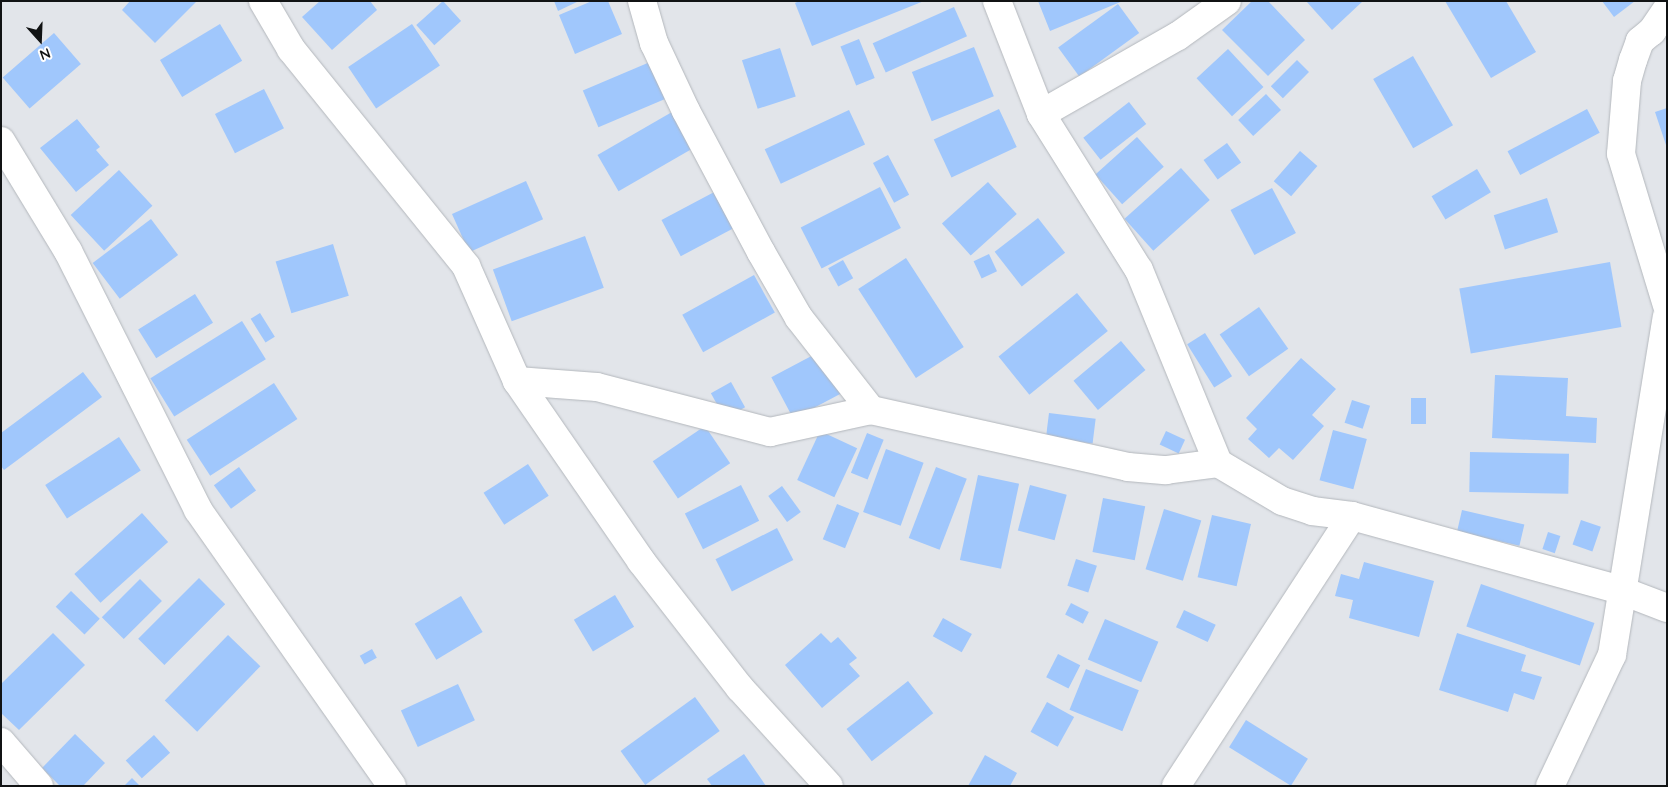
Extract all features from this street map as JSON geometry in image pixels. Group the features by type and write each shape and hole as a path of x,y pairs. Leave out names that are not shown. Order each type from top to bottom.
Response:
{"street":[{"path":"263,1 291,49 466,266 517,381 647,569 740,688 829,786"},
{"path":"642,1 654,43 682,102 760,252 798,318 871,410"},
{"path":"997,1 1041,114 1139,270 1218,463 1282,501 1312,511 1352,516 1620,590 1667,608"},
{"path":"1041,114 1178,36 1224,6 1226,1"},
{"path":"1667,9 1652,31 1640,41 1635,54 1627,81 1621,154 1667,305"},
{"path":"1,141 68,251 198,510 392,786"},
{"path":"1550,786 1612,655 1620,590 1667,317"},
{"path":"517,381 597,387 770,432 871,410 1128,467 1166,470 1218,463"},
{"path":"1176,786 1352,516"},
{"path":"1,742 39,786"}],"building":[{"path":"130,1 197,1 155,43 122,10"},
{"path":"320,1 370,1 377,10 332,50 302,17"},
{"path":"443,1 461,21 434,45 416,25"},
{"path":"554,1 579,1 558,11"},
{"path":"592,1 608,1 622,34 575,54 559,15"},
{"path":"799,1 924,1 812,46 795,3"},
{"path":"1038,1 1123,1 1050,31"},
{"path":"1252,1 1268,1 1305,40 1268,76 1222,30"},
{"path":"1306,1 1363,1 1332,30"},
{"path":"1445,1 1506,1 1536,52 1491,78"},
{"path":"1602,1 1635,1 1614,17"},
{"path":"1118,4 1139,33 1079,77 1058,47"},
{"path":"954,7 967,36 886,72 873,43"},
{"path":"220,24 242,61 182,97 160,60"},
{"path":"412,24 440,65 376,109 348,67"},
{"path":"54,33 81,64 30,109 3,78"},
{"path":"859,39 875,78 856,85 840,46"},
{"path":"974,47 994,96 932,121 912,72"},
{"path":"780,48 796,97 758,109 742,60"},
{"path":"1228,49 1263,87 1232,116 1197,78"},
{"path":"1413,56 1453,125 1413,148 1373,79"},
{"path":"1297,60 1309,72 1283,98 1271,86"},
{"path":"650,62 666,99 598,127 583,91"},
{"path":"264,89 284,128 235,153 215,114"},
{"path":"1266,94 1281,110 1253,136 1238,120"},
{"path":"1129,102 1146,124 1101,160 1083,138"},
{"path":"1667,108 1667,145 1666,145 1655,112"},
{"path":"999,109 1017,147 951,177 934,139"},
{"path":"1587,109 1600,133 1520,175 1508,151"},
{"path":"849,110 865,144 781,184 765,149"},
{"path":"672,112 693,148 619,191 598,155"},
{"path":"77,119 100,147 96,150 109,165 76,192 40,148"},
{"path":"1137,137 1164,167 1122,204 1095,174"},
{"path":"1227,143 1241,162 1218,179 1204,160"},
{"path":"1300,151 1317,166 1291,196 1274,181"},
{"path":"888,155 909,195 894,203 873,163"},
{"path":"1181,168 1210,200 1153,251 1125,219"},
{"path":"1477,169 1491,192 1445,219 1432,196"},
{"path":"119,170 152,206 104,251 71,215"},
{"path":"526,181 543,219 469,252 452,214"},
{"path":"988,182 1017,214 971,255 942,223"},
{"path":"880,187 901,228 822,268 801,227"},
{"path":"1272,188 1296,233 1254,255 1231,210"},
{"path":"718,190 737,226 681,256 661,220"},
{"path":"1547,198 1558,232 1505,250 1494,215"},
{"path":"1038,218 1065,253 1022,287 995,252"},
{"path":"151,219 178,255 120,299 93,263"},
{"path":"585,236 604,288 512,321 493,270"},
{"path":"333,244 349,296 291,313 276,262"},
{"path":"989,254 997,271 982,278 974,261"},
{"path":"906,258 964,347 916,378 858,289"},
{"path":"843,260 853,278 838,287 828,268"},
{"path":"1610,262 1621,327 1471,354 1459,289"},
{"path":"754,275 775,313 703,352 682,315"},
{"path":"1077,293 1108,331 1029,395 999,357"},
{"path":"195,294 213,323 156,358 138,330"},
{"path":"1259,307 1288,349 1249,376 1220,335"},
{"path":"260,313 275,337 266,343 251,319"},
{"path":"242,321 266,359 174,416 150,378"},
{"path":"1205,333 1232,376 1214,387 1187,344"},
{"path":"1121,341 1145,370 1098,410 1074,381"},
{"path":"819,352 841,393 793,419 771,377"},
{"path":"1301,358 1336,389 1312,415 1324,426 1293,460 1279,448 1269,458 1248,439 1257,429 1246,418"},
{"path":"83,372 102,397 4,470 1,466 1,433"},
{"path":"1495,375 1568,378 1566,416 1597,418 1596,443 1492,438"},
{"path":"731,382 745,407 725,419 711,393"},
{"path":"274,383 297,419 210,476 187,440"},
{"path":"1411,398 1426,398 1426,424 1411,424"},
{"path":"1352,400 1370,406 1363,429 1345,423"},
{"path":"1049,413 1096,419 1093,444 1046,438"},
{"path":"705,426 730,463 678,499 653,461"},
{"path":"1333,430 1367,439 1353,489 1320,480"},
{"path":"820,431 857,448 834,497 797,480"},
{"path":"1166,431 1185,440 1179,453 1160,445"},
{"path":"867,433 884,440 868,480 851,473"},
{"path":"119,437 141,471 67,518 45,485"},
{"path":"886,449 924,463 901,526 863,512"},
{"path":"1470,452 1569,454 1568,494 1469,492"},
{"path":"528,464 549,496 504,525 484,493"},
{"path":"239,467 256,490 231,509 214,485"},
{"path":"936,467 967,479 940,550 909,538"},
{"path":"978,475 1019,484 1001,569 960,560"},
{"path":"741,485 759,521 703,549 685,514"},
{"path":"1030,485 1067,495 1055,540 1018,530"},
{"path":"782,486 801,512 787,522 768,496"},
{"path":"1103,498 1145,506 1135,560 1093,552"},
{"path":"837,504 859,513 845,548 823,539"},
{"path":"1164,509 1201,520 1183,581 1146,569"},
{"path":"1462,510 1524,524 1519,546 1457,531"},
{"path":"142,513 168,542 100,603 74,574"},
{"path":"1212,515 1251,524 1237,586 1198,577"},
{"path":"1581,520 1601,527 1592,551 1573,545"},
{"path":"777,528 793,560 732,591 716,559"},
{"path":"1548,532 1560,536 1555,553 1542,549"},
{"path":"1076,559 1097,566 1088,592 1067,586"},
{"path":"1364,562 1434,581 1419,637 1349,618 1353,600 1335,596 1341,574 1359,579"},
{"path":"199,578 225,604 164,665 138,639"},
{"path":"140,579 162,601 124,639 102,617"},
{"path":"1481,584 1594,623 1580,666 1466,627"},
{"path":"71,591 100,619 84,635 56,607"},
{"path":"615,595 634,627 593,651 574,620"},
{"path":"461,596 483,632 436,660 415,624"},
{"path":"1071,603 1089,612 1083,624 1065,615"},
{"path":"1184,610 1216,625 1208,642 1176,627"},
{"path":"943,618 972,634 962,652 933,636"},
{"path":"1105,619 1158,642 1141,682 1088,660"},
{"path":"53,633 85,665 19,730 1,713 1,684"},
{"path":"821,633 831,643 838,637 857,658 849,664 860,676 822,708 785,665"},
{"path":"1457,633 1526,655 1521,671 1542,677 1534,700 1514,693 1508,712 1439,690"},
{"path":"228,635 260,666 197,732 165,700"},
{"path":"372,649 377,658 365,665 360,656"},
{"path":"1058,654 1080,665 1068,689 1046,677"},
{"path":"1086,669 1139,690 1122,731 1070,710"},
{"path":"908,681 933,713 872,761 847,729"},
{"path":"458,684 475,720 418,747 401,711"},
{"path":"695,697 720,731 645,785 621,751"},
{"path":"1047,702 1074,717 1058,747 1031,732"},
{"path":"1246,720 1308,759 1291,786 1229,747"},
{"path":"75,734 105,763 83,786 60,786 42,768"},
{"path":"154,735 170,753 142,778 126,760"},
{"path":"744,754 766,786 712,786 707,779"},
{"path":"985,755 1017,773 1010,786 968,786"},
{"path":"132,778 140,786 124,786"}]}
